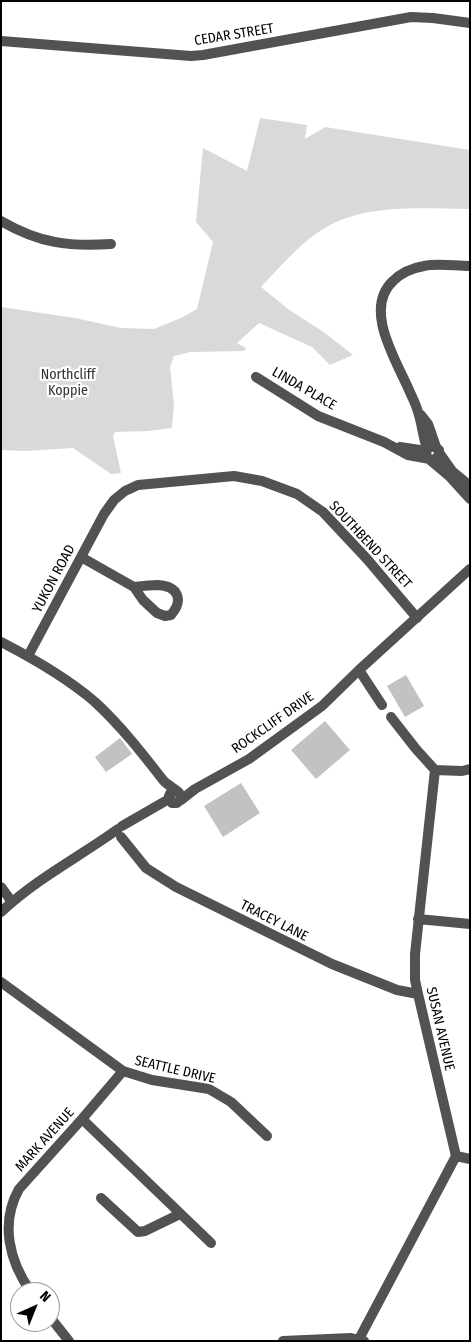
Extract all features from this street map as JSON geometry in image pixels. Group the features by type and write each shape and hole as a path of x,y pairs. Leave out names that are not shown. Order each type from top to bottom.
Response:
{"street":[{"name":"CEDAR STREET","path":"1,42 191,56 411,18 421,17 470,22"},
{"path":"1,221 24,234 50,242 82,246 111,244"},
{"path":"470,266 425,266 409,270 387,286 382,296 380,308 381,322 388,342 418,412 428,424 431,453 470,499"},
{"name":"LINDA PLACE","path":"256,377 318,416 408,454 422,458 431,453"},
{"path":"431,453 470,486"},
{"name":"SOUTHBEND STREET","path":"104,514 114,500 125,491 138,486 234,476 262,481 297,494 323,512 368,559 417,618"},
{"name":"YUKON ROAD","path":"28,656 104,514"},
{"path":"81,557 134,587"},
{"name":"ROCKCLIFF DRIVE","path":"1,912 45,877 102,840 123,832 175,797 195,789 248,760 281,737 322,706 470,569"},
{"path":"1,642 28,656 69,682 94,702 136,746 175,797"},
{"path":"359,670 382,705"},
{"path":"391,717 416,750 435,770 462,771 470,769"},
{"name":"SUSAN AVENUE","path":"435,770 414,971 456,1156"},
{"name":"TRACEY LANE","path":"123,832 131,848 146,868 157,876 332,964 397,990 418,994"},
{"path":"1,887 12,902"},
{"path":"418,919 470,924"},
{"name":"SEATTLE DRIVE","path":"1,982 123,1071 152,1080 209,1089 231,1102 267,1136"},
{"name":"MARK AVENUE","path":"24,1282 20,1274 9,1238 7,1224 11,1206 19,1189 82,1120 123,1071"},
{"path":"82,1120 211,1243"},
{"path":"283,1341 362,1340 456,1156 470,1159"},
{"path":"101,1198 138,1232 145,1231 180,1214"},
{"path":"60,1330 69,1341"}],"green space":[{"name":"Northcliff Koppie","path":"260,118 307,125 305,139 325,127 470,150 470,209 391,209 352,216 334,223 310,238 261,287 288,309 325,333 353,355 330,365 312,347 259,323 237,343 246,348 244,351 190,352 174,356 170,367 174,405 172,428 115,432 113,436 121,473 111,474 73,448 25,451 1,450 1,307 75,318 121,328 154,329 197,309 213,242 196,222 203,148 247,171"}],"building":[{"path":"406,675 424,706 405,717 387,686"},
{"path":"325,721 350,750 316,779 291,750"},
{"path":"120,738 132,754 106,772 95,757"},
{"path":"241,783 260,813 223,837 204,806"}]}
